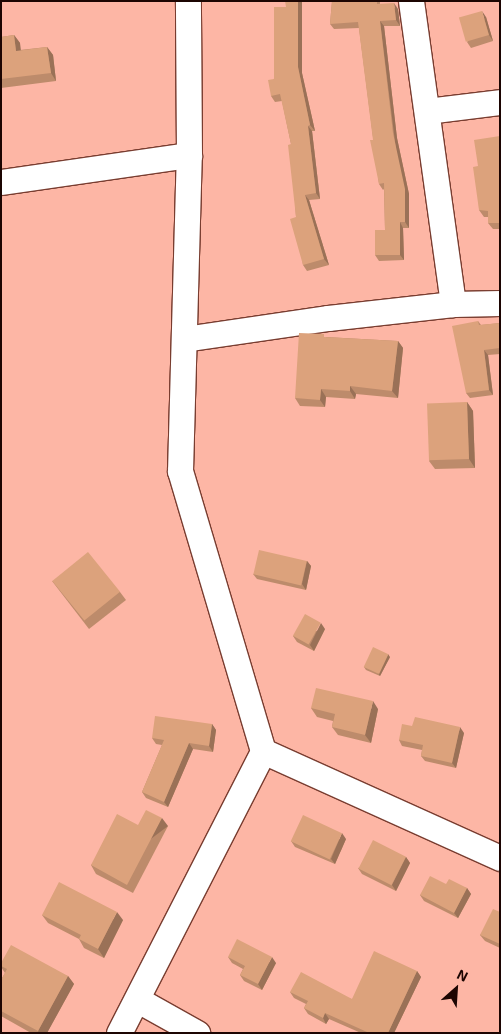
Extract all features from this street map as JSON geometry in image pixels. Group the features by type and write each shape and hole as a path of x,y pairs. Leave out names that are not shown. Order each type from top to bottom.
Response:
{"street":[{"path":"119,1033 138,1000 263,751 180,471 188,155 188,1"},
{"path":"412,1 453,304"},
{"path":"427,111 500,102"},
{"path":"1,182 188,155"},
{"path":"184,339 453,304 500,303"},
{"path":"263,751 500,858"},
{"path":"138,1000 197,1033"}],"building":[{"path":"285,1 298,1 298,67 310,125 308,126 316,193 305,195 324,259 303,265 290,219 296,217 288,145 291,144 280,94 271,96 268,80 274,79 274,7 286,7"},
{"path":"332,1 377,1 377,4 394,3 396,20 380,21 393,133 405,189 405,222 400,222 400,255 375,255 375,230 385,230 384,183 379,184 370,140 373,140 358,22 330,24"},
{"path":"482,11 489,35 466,42 459,18"},
{"path":"14,35 16,51 47,47 51,73 1,79 1,37"},
{"path":"500,136 500,223 488,223 488,211 479,210 473,167 478,166 474,140"},
{"path":"478,321 479,325 500,323 500,348 484,350 489,390 466,393 452,326"},
{"path":"299,333 324,334 324,337 398,341 392,391 350,386 350,391 321,389 320,400 295,398"},
{"path":"467,402 469,459 429,460 427,403"},
{"path":"259,550 307,561 301,585 253,574"},
{"path":"88,552 120,592 84,621 52,581"},
{"path":"305,614 321,623 309,645 293,636"},
{"path":"373,647 388,654 379,674 364,667"},
{"path":"316,688 373,701 365,735 332,727 335,714 311,708"},
{"path":"155,716 212,724 209,746 189,743 164,802 142,792 164,740 152,738"},
{"path":"415,717 460,727 452,763 421,756 423,745 399,740 402,724 412,726"},
{"path":"146,810 162,818 127,885 91,865 117,814 138,825"},
{"path":"303,815 342,833 330,859 291,841"},
{"path":"373,840 406,857 391,885 358,869"},
{"path":"430,876 446,884 449,879 467,888 454,913 420,895"},
{"path":"59,882 117,912 98,949 79,939 81,935 42,915"},
{"path":"493,909 500,912 500,944 480,935"},
{"path":"237,939 272,957 258,984 240,975 245,966 228,957"},
{"path":"11,945 68,976 38,1031 1,1011 1,980 7,969 1,966 1,963"},
{"path":"374,951 417,971 388,1033 366,1033 325,1013 323,1018 304,1008 308,1001 290,992 301,972 352,999"}]}
